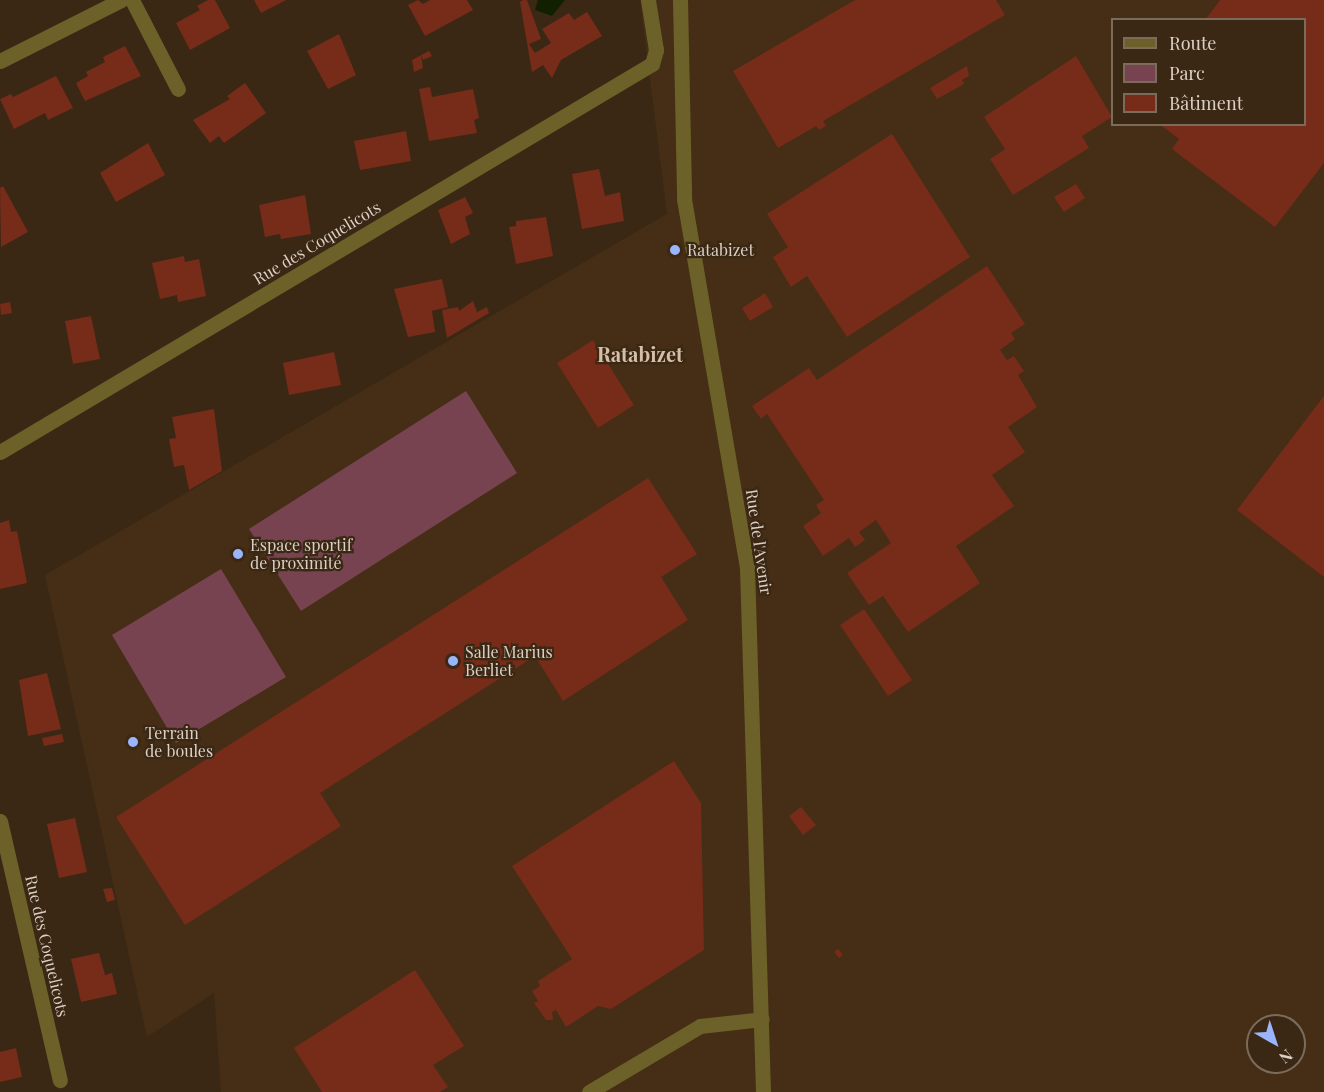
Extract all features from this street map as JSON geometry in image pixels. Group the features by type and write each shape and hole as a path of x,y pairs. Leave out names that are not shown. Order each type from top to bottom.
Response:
{"street":[{"path":"0,61 121,0"},
{"path":"132,0 178,89"},
{"name":"Rue des Coquelicots","path":"0,452 652,64 656,50 648,0"},
{"name":"Rue de l'Avenir","path":"680,0 684,199 747,568 763,1092"},
{"name":"Rue des Coquelicots","path":"0,821 60,1080"},
{"path":"589,1092 700,1026 762,1019"}],"shaded area":[{"path":"538,0 565,0 552,16 535,10"},
{"path":"640,0 1324,0 1324,1092 221,1092 214,993 147,1037 45,575 667,214"}],"green space":[{"path":"466,391 517,473 301,611 249,529"},
{"path":"221,569 286,677 176,743 112,635"}],"building":[{"path":"208,0 215,0 230,28 190,50 176,23 200,10 197,6"},
{"path":"254,0 286,0 261,13"},
{"path":"418,0 423,4 430,0 467,0 473,10 425,36 408,5"},
{"path":"527,0 541,39 529,44 535,53 551,43 542,29 569,13 574,20 587,12 602,36 561,60 552,78 543,65 532,72 520,2"},
{"path":"855,0 996,0 1005,15 823,121 826,126 819,130 816,126 778,148 733,71"},
{"path":"1220,0 1324,0 1324,163 1275,227 1172,149 1179,139 1162,126 1306,126 1306,18 1206,18"},
{"path":"339,34 356,75 328,89 307,51"},
{"path":"125,46 141,76 85,101 76,83 88,76 86,72 105,62 103,57"},
{"path":"429,51 432,56 423,60 421,55"},
{"path":"421,55 423,68 414,72 412,60"},
{"path":"1076,56 1111,115 1111,118 1082,136 1089,148 1013,195 990,159 1005,149 984,117"},
{"path":"967,66 969,76 962,80 964,84 937,99 930,88"},
{"path":"56,76 73,108 48,120 45,113 14,129 0,99 11,94 13,97"},
{"path":"245,83 266,113 224,143 219,136 210,143 193,120 230,99 227,96"},
{"path":"430,87 432,97 473,89 479,118 474,120 477,133 429,141 419,89"},
{"path":"406,131 411,161 360,170 354,141"},
{"path":"892,134 970,257 847,337 807,276 791,287 773,257 788,247 767,214"},
{"path":"148,143 165,175 116,202 100,173"},
{"path":"599,169 605,196 620,192 624,221 582,229 572,174"},
{"path":"1076,184 1085,198 1064,212 1054,197"},
{"path":"3,186 28,232 1,247 0,188"},
{"path":"305,195 311,234 281,239 280,234 265,237 259,205"},
{"path":"465,197 473,213 465,217 470,234 451,244 438,210"},
{"path":"546,217 553,256 516,264 509,227 516,226 516,221"},
{"path":"184,256 185,262 199,259 206,296 178,302 177,295 160,299 152,263"},
{"path":"987,266 1025,324 1011,333 1015,339 1000,350 1007,360 1014,356 1024,371 1018,375 1037,407 1008,427 1025,452 992,475 1014,506 956,546 980,583 908,632 883,596 869,605 847,573 891,543 876,520 859,532 865,540 855,547 849,538 823,556 803,526 821,513 816,505 824,500 767,414 761,419 752,406 809,368 817,380"},
{"path":"442,279 448,307 432,311 435,332 408,337 394,289"},
{"path":"765,293 773,307 750,321 742,308"},
{"path":"473,301 477,312 487,307 489,313 447,338 442,310 458,307 459,311"},
{"path":"10,302 12,313 1,315 0,304"},
{"path":"91,316 100,359 73,364 65,321"},
{"path":"593,340 634,405 598,428 557,363"},
{"path":"334,352 341,385 289,395 283,363"},
{"path":"1324,396 1324,577 1237,510"},
{"path":"214,409 222,471 189,490 184,465 174,467 169,439 176,438 172,417"},
{"path":"648,478 697,554 661,577 688,620 563,701 535,656 320,793 341,826 185,925 116,817"},
{"path":"9,520 11,532 17,531 27,583 0,589 0,523"},
{"path":"864,609 912,680 888,696 840,625"},
{"path":"47,673 61,729 28,736 19,680"},
{"path":"62,734 64,742 44,746 42,738"},
{"path":"674,761 701,803 704,950 611,1009 598,1006 566,1027 556,1010 552,1012 553,1020 546,1020 534,1003 538,1001 532,991 540,986 538,981 572,959 512,866"},
{"path":"801,807 816,825 803,835 789,816"},
{"path":"75,818 87,872 59,878 47,824"},
{"path":"112,888 115,900 107,902 103,889"},
{"path":"838,949 843,955 839,958 834,952"},
{"path":"99,953 105,975 112,973 117,994 81,1002 71,959"},
{"path":"415,970 464,1046 433,1065 448,1087 440,1092 322,1092 294,1048"},
{"path":"16,1048 22,1077 0,1082 0,1052"}],"place":[{"name":"Ratabizet","path":"675,250"},
{"name":"Espace sportif de proximité","path":"238,554"},
{"name":"Salle Marius Berliet","path":"453,661"},
{"name":"Terrain de boules","path":"133,742"}],"district":[{"name":"Ratabizet","path":"640,353"}]}
